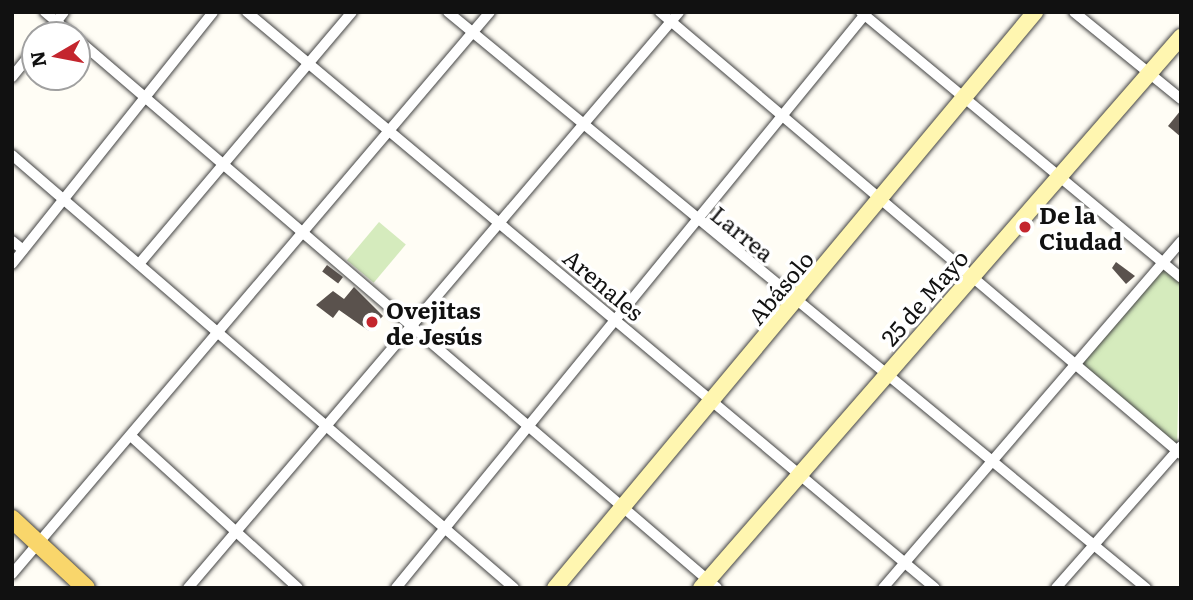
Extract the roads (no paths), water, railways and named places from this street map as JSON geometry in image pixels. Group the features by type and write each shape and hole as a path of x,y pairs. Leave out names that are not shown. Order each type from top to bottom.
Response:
{"main road":[{"path":"12,519 86,588"}],"street":[{"path":"12,264 65,201 213,12"},
{"name":"Arenales","path":"247,12 934,588"},
{"path":"139,264 226,167 352,12"},
{"name":"Larrea","path":"448,12 696,223 1146,588"},
{"path":"12,574 220,334 491,12"},
{"path":"660,12 1180,450 1056,588"},
{"path":"188,588 679,12"},
{"name":"Abásolo","path":"555,588 797,303 1035,12"},
{"path":"1073,12 1181,99"},
{"path":"396,588 696,223 864,13 1181,278"},
{"name":"25 de Mayo","path":"709,585 800,475 1181,37"},
{"path":"91,51 304,233 414,322 624,506 709,585"},
{"path":"12,155 514,588"},
{"path":"12,241 23,250"},
{"path":"883,588 994,463 1181,242"},
{"path":"132,437 298,588"}],"place":[{"name":"De la Ciudad","path":"1025,227"},
{"name":"Ovejitas de Jesús","path":"372,322"}]}
